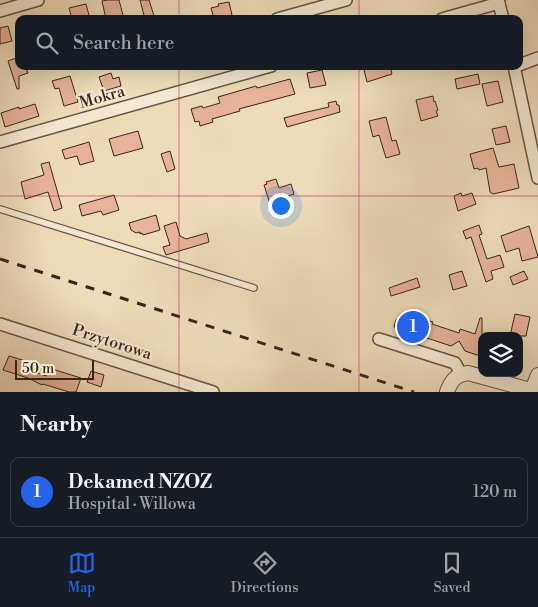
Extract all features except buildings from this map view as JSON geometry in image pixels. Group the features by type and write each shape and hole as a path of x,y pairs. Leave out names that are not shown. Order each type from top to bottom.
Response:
{"street":[{"path":"0,11 38,0"},
{"path":"292,15 346,0"},
{"path":"455,15 499,1 502,15"},
{"path":"523,63 538,58"},
{"name":"Mokra","path":"0,142 258,70"},
{"path":"517,70 538,178"},
{"name":"Przytorowa","path":"0,324 213,392"},
{"path":"379,339 455,363 461,374"},
{"path":"447,392 450,383 455,377 468,373 535,391 538,375"}],"lane":[{"path":"0,209 254,288"}],"railway":[{"path":"0,259 414,392"}],"place":[{"name":"Dekamed NZOZ","path":"413,327"}]}
